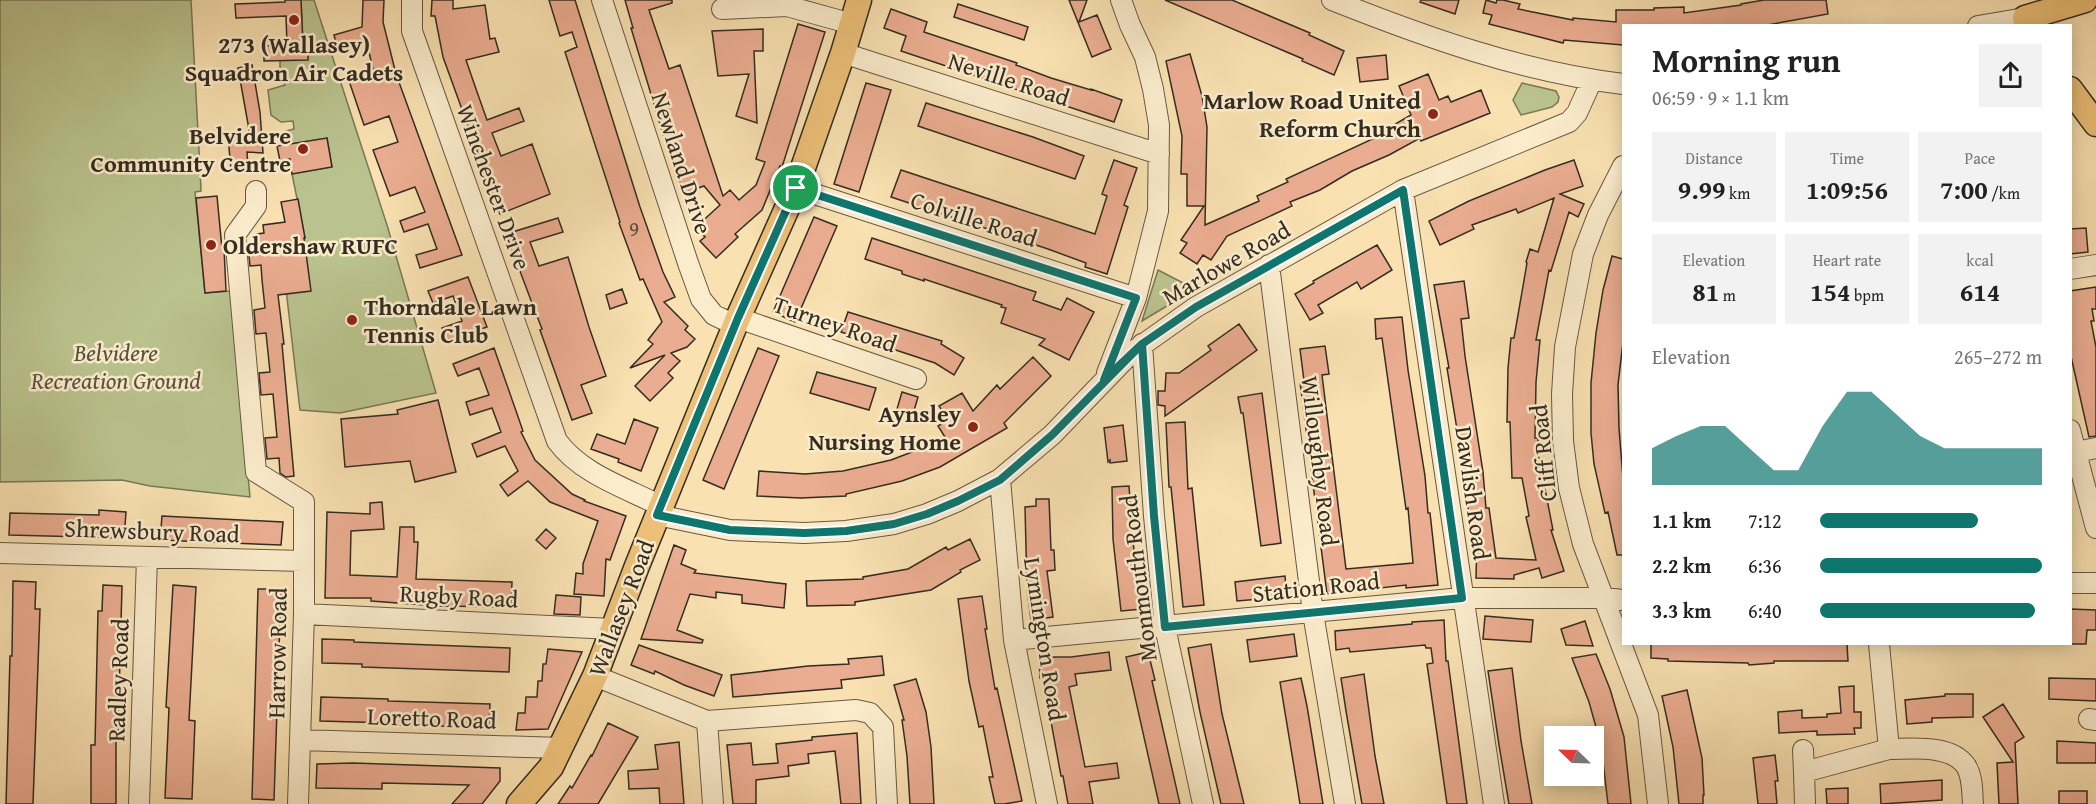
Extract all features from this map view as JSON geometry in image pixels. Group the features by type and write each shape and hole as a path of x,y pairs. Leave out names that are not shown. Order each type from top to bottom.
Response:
{"main road":[{"name":"Wallasey Road","path":"519,804 551,767 595,676 736,322 796,188 859,0"},
{"path":"2023,15 2085,0"},
{"path":"2072,92 2096,124"}],"street":[{"name":"Winchester Drive","path":"412,0 412,31 557,441 567,455 583,466 659,511"},
{"name":"Newland Drive","path":"602,0 701,300 714,315 736,322"},
{"path":"1104,380 1136,298 1158,211 1159,125 1153,89 1145,57 1121,0"},
{"path":"1342,1 1379,19 1473,50 1592,80 1622,84"},
{"path":"722,9 787,6 852,24"},
{"path":"1986,24 2023,15"},
{"name":"Neville Road","path":"843,53 1159,154"},
{"name":"Marlowe Road","path":"659,511 730,530 804,533 846,531 894,524 958,501 1000,480 1052,435 1142,344 1196,307 1403,190 1569,122 1577,113 1592,80"},
{"name":"Cliff Road","path":"1622,168 1598,215 1583,254 1565,347 1562,393 1563,441 1569,489 1583,544 1614,599 1622,626"},
{"name":"Colville Road","path":"796,188 1136,298"},
{"name":"Dawlish Road","path":"1403,190 1494,804"},
{"name":"Harrow Road","path":"255,191 255,206 235,235 256,472 304,502 304,614 298,804"},
{"name":"Willoughby Road","path":"1269,265 1313,613 1346,804"},
{"path":"2072,269 2096,265"},
{"name":"Turney Road","path":"736,322 916,379"},
{"name":"Monmouth Road","path":"1142,344 1154,516 1165,627 1203,804"},
{"path":"2072,437 2096,528"},
{"path":"2076,452 2096,448"},
{"name":"Lymington Road","path":"1000,480 1014,640 1047,804"},
{"name":"Shrewsbury Road","path":"0,553 303,561"},
{"name":"Radley Road","path":"139,804 147,557"},
{"path":"2072,583 2096,584"},
{"name":"Station Road","path":"1014,640 1462,598 1614,599"},
{"name":"Rugby Road","path":"304,614 613,629"},
{"name":"Cliff Road","path":"1627,645 1648,715 1658,804"},
{"path":"1879,645 1889,749"},
{"path":"595,676 706,721 856,710 870,713 883,727 887,804"},
{"path":"706,721 713,804"},
{"name":"Loretto Road","path":"300,740 561,748"},
{"path":"1804,772 1889,749 1934,748 1954,756 1966,766 1971,780 1973,804"},
{"path":"1803,750 1805,804"}],"green space":[{"name":"Belvidere Recreation Ground","path":"0,0 191,0 201,189 195,192 205,293 231,291 250,497 150,486 122,480 0,482"},
{"name":"Thorndale Lawn Tennis Club","path":"301,0 314,0 387,225 436,393 340,413 300,410 281,246 305,238 292,174 332,167 327,138 285,145 286,131 294,129 293,121 281,122 271,115 268,90 285,85 280,73 280,60 308,59 308,45 298,45 303,41"},
{"path":"1522,83 1556,91 1559,97 1558,102 1552,107 1521,115 1513,100"},
{"path":"1158,270 1195,289 1142,321"}],"building":[{"name":"273 (Wallasey) Squadron Air Cadets","path":"285,0 301,0 303,45 308,45 308,60 264,61 264,46 287,45 286,16 236,18 235,4 285,2"},
{"path":"363,0 384,0 383,22 396,74 462,255 420,268 416,255 437,249 428,224 404,232 400,221 425,212 415,187 390,196 373,150 398,142 389,116 364,125 348,78 373,69 366,40 337,47 334,35 362,27"},
{"path":"432,0 453,0 453,9 485,5 490,39 495,38 499,52 466,60 487,120 519,108 524,121 492,133 501,156 532,144 550,194 500,214 443,57 435,16 431,16"},
{"path":"549,0 575,0 640,207 663,272 675,297 664,302 688,326 685,330 695,339 687,347 671,353 680,361 668,373 673,378 650,401 635,386 665,355 630,368 653,344 648,340 662,322 643,279 640,280 619,223 565,52 577,47 572,32 560,36"},
{"path":"625,0 672,0 672,3 649,10 669,69 680,65 723,196 730,190 739,200 756,185 765,162 756,159 798,24 825,32 782,167 780,166 762,210 735,234 738,237 716,258 700,241 705,237 696,227 720,205 704,186 684,193 663,134 631,28 633,28"},
{"path":"1069,0 1087,0 1079,22 1097,15 1111,49 1092,57"},
{"path":"1165,0 1232,0 1310,33 1309,35 1344,51 1334,75 1302,61 1303,59"},
{"path":"1421,0 1459,0 1455,14 1420,2"},
{"path":"1486,0 1496,3 1497,0 1503,0 1520,4 1518,9 1573,20 1573,18 1616,22 1616,10 1684,7 1684,13 1764,0 1826,0 1828,14 1773,24 1622,24 1622,45 1564,40 1563,43 1489,24 1492,15 1483,13"},
{"path":"958,4 1028,27 1024,40 954,17"},
{"path":"891,9 927,22 924,32 1017,63 1016,65 1051,78 1122,100 1114,122 901,51 906,36 884,28"},
{"path":"763,29 763,51 754,51 757,123 736,116 749,74 718,76 712,31"},
{"path":"1190,54 1202,96 1207,127 1205,225 1259,201 1257,196 1288,182 1286,179 1379,136 1378,134 1411,115 1399,86 1428,74 1439,100 1448,96 1451,102 1481,90 1490,113 1421,141 1420,138 1352,171 1320,190 1290,202 1292,206 1227,236 1211,260 1203,255 1197,264 1180,253 1187,243 1181,240 1204,206 1187,206 1187,174 1181,174 1182,136 1166,61"},
{"path":"1386,55 1388,79 1360,82 1357,58"},
{"path":"252,65 260,112 263,153 247,152 248,167 231,169 228,137 250,135 238,68"},
{"path":"866,83 891,90 859,192 834,184"},
{"path":"926,103 1084,156 1075,179 918,126"},
{"path":"327,138 332,167 292,174 290,159 280,161 277,146"},
{"path":"1114,160 1137,168 1124,205 1128,207 1107,274 1085,267 1086,263 1048,249 891,197 901,170 1095,234 1107,196 1102,194"},
{"path":"1574,160 1583,186 1560,194 1584,204 1578,217 1569,212 1551,271 1549,270 1536,340 1540,340 1536,382 1535,438 1538,438 1540,490 1545,489 1553,530 1551,530 1564,571 1542,578 1539,568 1514,575 1514,579 1476,578 1477,539 1472,540 1447,368 1449,368 1434,285 1464,281 1469,318 1461,319 1465,356 1483,472 1486,508 1489,508 1496,558 1536,560 1526,517 1529,516 1522,478 1512,478 1510,422 1507,422 1508,368 1511,338 1514,338 1526,262 1530,249 1538,252 1554,198 1518,213 1516,209 1472,225 1474,229 1440,245 1429,221 1469,201"},
{"name":"Oldershaw RUFC","path":"217,196 222,249 224,248 226,291 205,293 196,198"},
{"path":"298,199 311,291 278,295 294,476 286,477 280,473 279,458 267,459 265,438 277,437 273,394 261,395 259,373 270,372 266,333 256,334 254,310 265,308 261,265 250,266 248,246 258,245 257,234 264,233 263,225 285,222 281,202"},
{"path":"814,217 837,226 795,322 773,312"},
{"path":"558,218 563,232 530,242 539,266 568,257 606,376 581,385 592,413 572,420 540,330 542,329 506,234"},
{"path":"2086,228 2088,252 2072,254 2072,229"},
{"path":"872,238 1036,292 1033,300 1061,310 1067,298 1094,312 1069,360 1039,345 1045,339 1001,323 1006,308 1001,307 1002,305 902,274 902,271 865,259"},
{"path":"1377,245 1392,270 1361,289 1357,282 1318,305 1323,313 1310,320 1295,294 1314,283 1313,281"},
{"path":"1612,256 1622,259 1622,351 1618,385 1622,466 1622,555 1617,555 1608,512 1605,513 1594,464 1591,433 1591,383 1603,290"},
{"path":"468,277 487,327 446,340 442,328 462,321 453,296 433,303 428,291"},
{"path":"2096,287 2096,309 2092,309 2094,321 2091,321 2096,347 2096,436 2089,437 2072,361 2072,291"},
{"path":"622,289 627,303 610,309 606,295"},
{"path":"848,312 942,341 941,344 964,358 954,375 935,363 841,332"},
{"path":"1402,317 1438,585 1406,588 1406,585 1327,594 1300,382 1304,381 1300,349 1325,346 1329,374 1322,375 1346,569 1413,563 1408,508 1406,509 1382,338 1376,339 1375,319"},
{"path":"1239,324 1257,350 1165,416 1165,406 1158,405 1158,391 1165,391 1166,373 1179,373 1211,350 1208,346"},
{"path":"494,348 523,431 521,432 535,460 572,494 584,501 626,516 610,560 606,559 604,596 574,594 576,573 583,574 583,564 598,521 550,502 528,481 508,496 500,485 518,471 505,446 477,457 472,444 501,432 492,408 470,415 466,402 489,395 479,368 458,376 453,364"},
{"path":"758,348 779,356 724,489 703,480"},
{"path":"1033,357 1051,376 1004,423 1007,428 940,467 902,481 846,494 846,496 801,498 757,496 759,471 805,474 843,471 891,460 933,444 945,437 938,426 948,420 939,406 962,393 973,411 997,385 1000,389"},
{"path":"817,372 876,388 869,410 810,393"},
{"path":"902,392 918,397 913,414 897,409"},
{"path":"1262,393 1281,543 1261,546 1243,413 1241,413 1238,397"},
{"path":"438,400 456,472 415,482 410,461 345,467 341,419 398,414 397,410"},
{"path":"634,419 658,428 641,471 618,462 619,459 591,449 597,434 625,444"},
{"path":"1185,422 1188,489 1192,488 1204,605 1183,607 1171,487 1169,487 1166,423"},
{"path":"1123,425 1127,461 1110,463 1110,460 1108,462 1104,428"},
{"path":"1129,486 1133,542 1142,609 1121,611 1113,539 1112,487"},
{"path":"1036,499 1049,499 1051,550 1054,550 1055,570 1047,571 1053,617 1031,620 1027,589 1025,507 1036,506"},
{"path":"382,502 384,529 351,531 350,575 397,577 400,527 414,527 414,542 418,542 416,579 512,582 511,607 439,606 371,601 371,598 325,598 327,512 370,514 370,503"},
{"path":"99,510 126,512 124,538 9,535 10,513 99,515"},
{"path":"162,516 283,522 281,545 160,540"},
{"path":"546,529 556,538 546,549 536,540"},
{"path":"970,539 980,560 960,570 961,572 931,590 855,602 855,605 807,606 806,581 863,579 863,577 908,569 946,547 948,550"},
{"path":"674,545 686,550 681,564 696,570 694,573 786,584 784,608 742,603 742,595 716,592 716,598 690,594 677,630 703,640 702,643 641,639"},
{"path":"1285,576 1287,599 1237,601 1235,582"},
{"path":"13,581 36,582 35,609 40,609 33,804 6,804"},
{"path":"103,585 122,586 118,734 116,734 116,804 91,804 91,745 95,745 98,611 102,611"},
{"path":"173,585 196,587 189,720 195,721 192,799 165,798 169,708 166,707"},
{"path":"258,589 281,589 274,800 252,799"},
{"path":"556,595 581,597 580,615 554,614"},
{"path":"982,596 995,689 997,688 1022,801 1004,804 995,804 989,777 993,777 983,726 979,727 969,681 958,599"},
{"path":"2072,609 2096,610 2096,630 2087,630 2086,644 2072,644"},
{"path":"1485,616 1533,620 1531,642 1483,639"},
{"path":"1444,620 1446,661 1448,661 1467,804 1447,804 1427,664 1433,663 1431,648 1426,648 1425,645 1350,652 1349,648 1336,650 1335,631"},
{"path":"1585,621 1593,646 1566,645 1561,629"},
{"path":"1294,634 1297,656 1250,662 1247,640"},
{"path":"322,639 510,648 509,672 362,667 362,664 322,663"},
{"path":"1211,644 1222,714 1244,804 1221,804 1200,712 1188,648"},
{"path":"639,645 722,675 714,696 655,671 654,674 631,665"},
{"path":"1651,645 1847,645 1848,661 1774,661 1774,663 1749,665 1748,663 1668,661 1668,659 1651,658"},
{"path":"548,649 582,652 548,729 516,730 518,713 525,713 526,697 537,697 538,681 542,681 543,664 546,664"},
{"path":"1109,652 1111,670 1075,674 1077,685 1069,687 1085,767 1117,763 1119,778 1089,782 1093,804 1068,804 1043,678 1040,678 1039,657 1071,657"},
{"path":"1148,652 1155,680 1152,681 1180,804 1159,804 1126,657"},
{"path":"1596,654 1610,689 1624,737 1631,804 1608,804 1604,770 1604,726 1596,726 1572,658"},
{"path":"882,656 884,675 841,680 842,688 733,697 731,675 808,666 849,664 848,659"},
{"path":"1512,668 1532,804 1509,804 1488,671"},
{"path":"1364,674 1384,804 1362,804 1346,711 1341,678"},
{"path":"1301,678 1323,804 1300,804 1280,682"},
{"path":"2049,678 2096,679 2096,701 2049,699"},
{"path":"916,679 926,712 931,747 934,804 910,804 902,720 904,720 894,685"},
{"path":"1854,686 1854,712 1861,712 1861,728 1854,728 1855,734 1817,735 1817,731 1779,733 1778,712 1802,710 1802,718 1827,717 1827,714 1841,713 1839,687"},
{"path":"1687,690 1702,758 1703,804 1679,804 1673,747 1662,696"},
{"path":"1945,694 1973,694 1973,717 1932,718 1932,722 1907,724 1905,700 1945,696"},
{"path":"321,697 490,704 489,727 320,721"},
{"path":"2003,704 2024,737 2015,743 2018,804 1999,804 1997,763 2013,762 1983,717"},
{"path":"608,723 638,737 598,804 558,804 570,786 572,788 592,756"},
{"path":"857,733 861,804 841,804 835,751 808,754 809,763 788,766 789,776 756,780 756,804 733,804 727,745 751,743 753,765 778,763 776,744 812,740 812,737"},
{"path":"2057,741 2096,743 2096,763 2057,763"},
{"path":"679,742 684,804 660,804 659,788 629,789 628,771 658,769 655,745"},
{"path":"1775,755 1778,781 1775,781 1777,804 1758,804 1753,758"},
{"path":"317,764 500,768 500,781 482,804 452,804 469,785 382,783 382,789 316,788"},
{"path":"1942,780 1942,800 1881,804 1880,784"},
{"path":"1848,788 1848,804 1827,804 1826,789"},
{"path":"2059,791 2087,791 2087,804 2059,804"}],"place":[{"name":"273 (Wallasey) Squadron Air Cadets","path":"294,20"},
{"name":"Marlow Road United Reform Church","path":"1433,114"},
{"name":"Belvidere Community Centre","path":"303,149"},
{"name":"Oldershaw RUFC","path":"211,245"},
{"name":"Thorndale Lawn Tennis Club","path":"352,320"},
{"name":"Aynsley Nursing Home","path":"973,427"}],"route":[{"path":"796,188 738,318 657,515 730,530 804,533 846,531 894,524 958,501 1000,480 1052,435 1142,344 1196,307 1403,190 1462,598 1165,627 1154,516 1142,344 1104,380 1136,298 796,188"}]}
